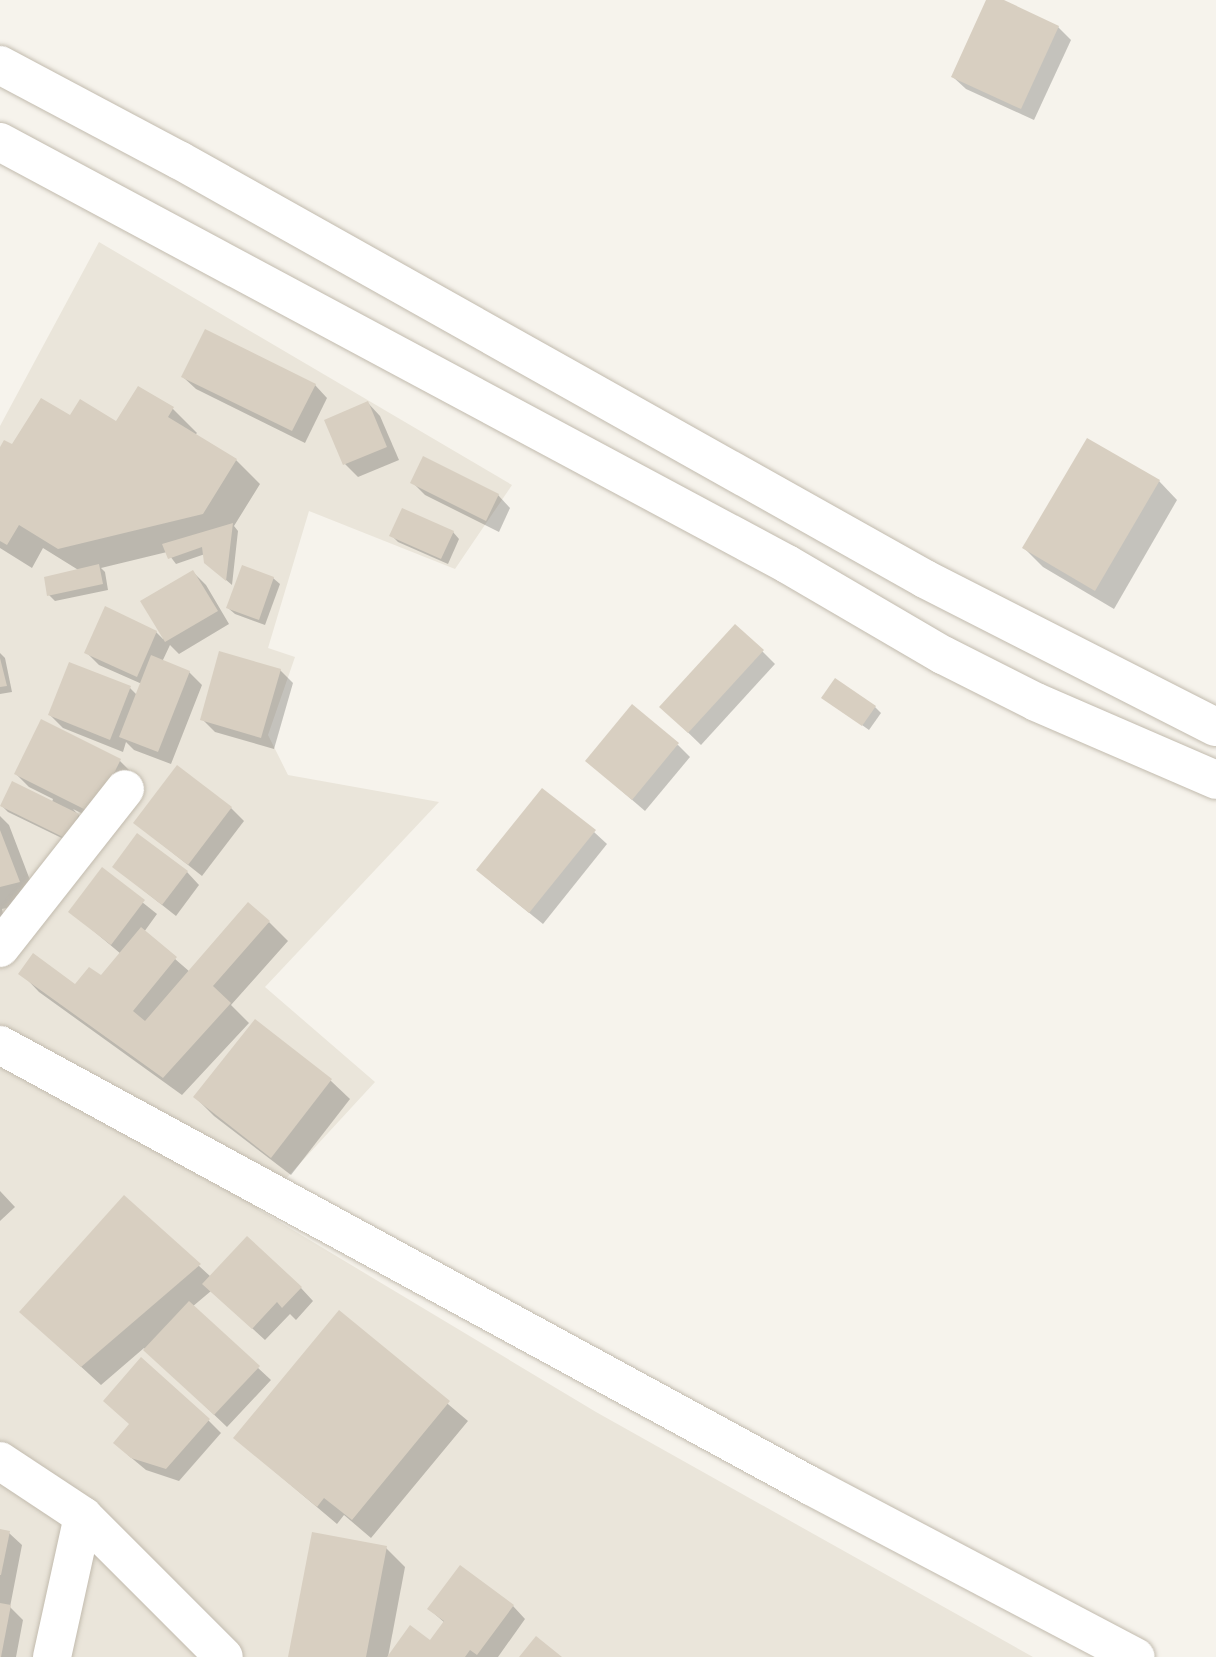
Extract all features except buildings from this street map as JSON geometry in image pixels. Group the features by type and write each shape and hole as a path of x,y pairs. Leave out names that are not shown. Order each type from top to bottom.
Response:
{"street":[{"path":"0,65 179,160 925,579 1216,727"},
{"path":"0,142 787,565 943,655 1037,702 1216,780"},
{"path":"0,948 125,789"},
{"path":"0,1045 798,1480 1136,1657"},
{"path":"0,1461 83,1516 224,1657"},
{"path":"52,1657 83,1516"}],"shaded area":[{"path":"99,242 512,485 455,569 309,511 268,648 295,657 268,735 288,775 439,802 265,987 375,1082 258,1209 596,1412 1033,1657 0,1657 0,426"}]}
